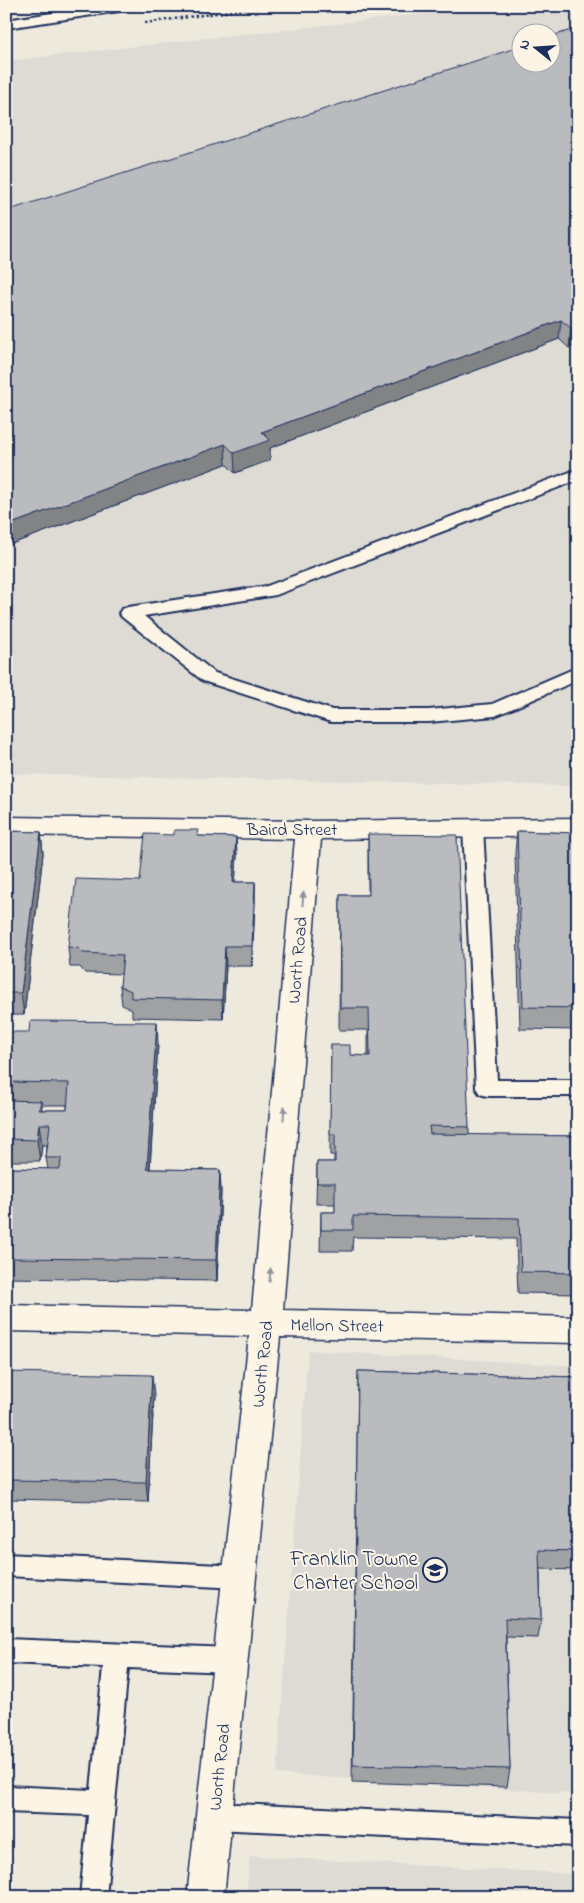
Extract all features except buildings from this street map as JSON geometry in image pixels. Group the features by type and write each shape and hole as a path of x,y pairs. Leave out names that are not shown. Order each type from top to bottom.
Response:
{"street":[{"name":"Baird Street","path":"6,826 309,830 578,827"},
{"name":"Worth Road","path":"205,1897 266,1323 309,830"},
{"name":"Mellon Street","path":"6,1318 578,1330"}],"lane":[{"path":"6,24 126,6"},
{"path":"578,474 270,591 128,613 209,677 331,716 430,716 495,710 578,673"},
{"path":"473,828 487,1088 578,1088"},
{"path":"6,1565 239,1577"},
{"path":"6,1651 230,1660"},
{"path":"93,1897 117,1655"},
{"path":"6,1799 102,1803"},
{"path":"214,1816 578,1833"}],"path":[{"path":"145,24 253,8 306,6"}],"shaded area":[{"path":"493,6 578,6 578,786 6,774 6,61"},
{"name":"Franklin Towne Charter School","path":"308,1350 578,1366 578,1794 277,1774"},
{"path":"250,1856 578,1874 578,1897 246,1897"}],"place":[{"name":"Franklin Towne Charter School","path":"435,1570"}]}
